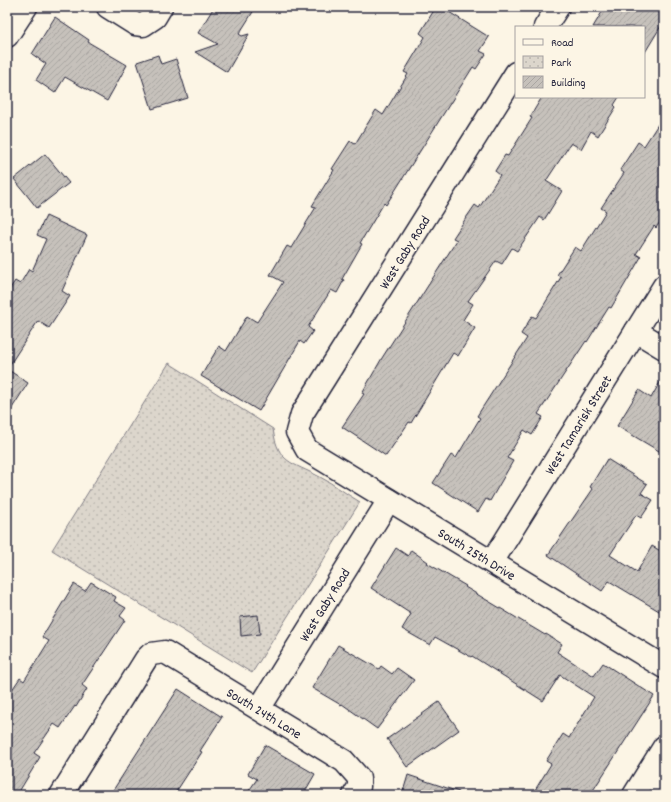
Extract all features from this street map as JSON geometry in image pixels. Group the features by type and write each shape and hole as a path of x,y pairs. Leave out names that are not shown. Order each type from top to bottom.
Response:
{"street":[{"path":"7,36 26,7"},
{"path":"108,7 135,24 143,25 155,17 161,7"},
{"path":"546,26 558,7"},
{"name":"West Gaby Road","path":"297,432 302,414 515,75"},
{"name":"West Tamarisk Street","path":"492,562 664,286"},
{"path":"636,331 664,348"},
{"name":"South 25th Drive","path":"297,432 308,450 664,667"},
{"name":"West Gaby Road","path":"259,709 389,500"},
{"name":"South 24th Lane","path":"61,795 146,659 151,654 165,652 344,761 357,786"},
{"path":"634,795 655,780 664,747"}],"green space":[{"path":"169,363 273,429 275,440 279,449 283,456 288,460 325,480 360,502 252,673 52,550"}],"building":[{"path":"214,7 256,7 239,34 242,36 249,34 227,72 195,52 218,44 198,33"},
{"path":"436,7 441,7 489,37 480,51 486,54 476,69 473,67 386,205 384,203 360,243 362,244 342,279 344,280 337,293 331,290 308,327 313,331 304,344 300,341 259,411 201,376 219,346 226,351 247,316 257,322 283,282 270,275 287,246 291,248 316,207 312,206 334,170 332,169 350,141 355,144 376,110 383,115 408,74 404,72 425,37 420,33"},
{"path":"605,7 664,7 664,21 645,52 645,26 594,26"},
{"path":"55,17 89,40 88,42 127,65 107,101 65,77 55,93 36,80 46,64 32,54"},
{"path":"158,55 161,64 176,59 188,98 152,109 137,62"},
{"path":"541,98 618,98 614,105 616,107 598,136 591,131 581,149 571,143 546,181 562,191 544,220 540,217 517,251 512,248 502,264 496,261 468,301 473,304 463,320 475,328 458,356 453,353 411,423 409,422 386,456 342,427 364,394 362,393 382,358 457,240 453,238 475,205 479,208 500,175 495,171 505,155 508,156 532,118 530,117"},
{"path":"664,115 664,216 656,228 654,226 636,254 641,257 611,308 609,307 538,414 543,417 532,435 524,430 507,458 513,461 490,501 486,499 478,512 433,483 451,455 456,458 480,418 477,416 527,338 521,334 532,316 536,318 561,277 557,275 575,247 581,251 606,211 601,208 624,173 620,170 638,142 644,146"},
{"path":"45,154 69,183 37,208 14,179"},
{"path":"46,216 87,235 62,291 70,296 49,328 38,321 7,369 7,293 15,281 20,284 29,269 32,271 46,239 37,235"},
{"path":"7,369 28,383 7,416"},
{"path":"664,375 664,454 617,426 639,390 651,398"},
{"path":"607,459 647,484 641,493 653,500 641,518 636,515 610,555 637,572 652,546 664,553 664,614 609,581 602,591 548,555 593,489 590,487"},
{"path":"396,548 408,556 411,550 428,562 427,563 466,586 465,587 562,644 557,652 594,676 603,663 654,696 590,795 532,795 551,764 546,761 563,734 569,738 594,697 560,675 543,701 472,656 471,657 435,637 430,645 402,629 411,614 371,588"},
{"path":"91,582 116,597 114,601 126,608 120,616 125,620 82,685 87,689 76,707 75,706 60,728 54,724 34,753 40,757 17,795 7,795 7,697 20,678 24,681 49,641 42,637 74,584 85,591"},
{"path":"258,615 260,634 241,636 240,617"},
{"path":"338,645 379,669 381,666 392,674 397,668 414,680 377,729 342,704 341,705 312,688"},
{"path":"178,689 222,717 200,751 202,752 174,795 110,795"},
{"path":"439,702 459,730 407,767 387,739"},
{"path":"265,745 315,774 303,795 246,795 257,779 248,774"},
{"path":"408,775 459,792 459,795 402,795"}]}
